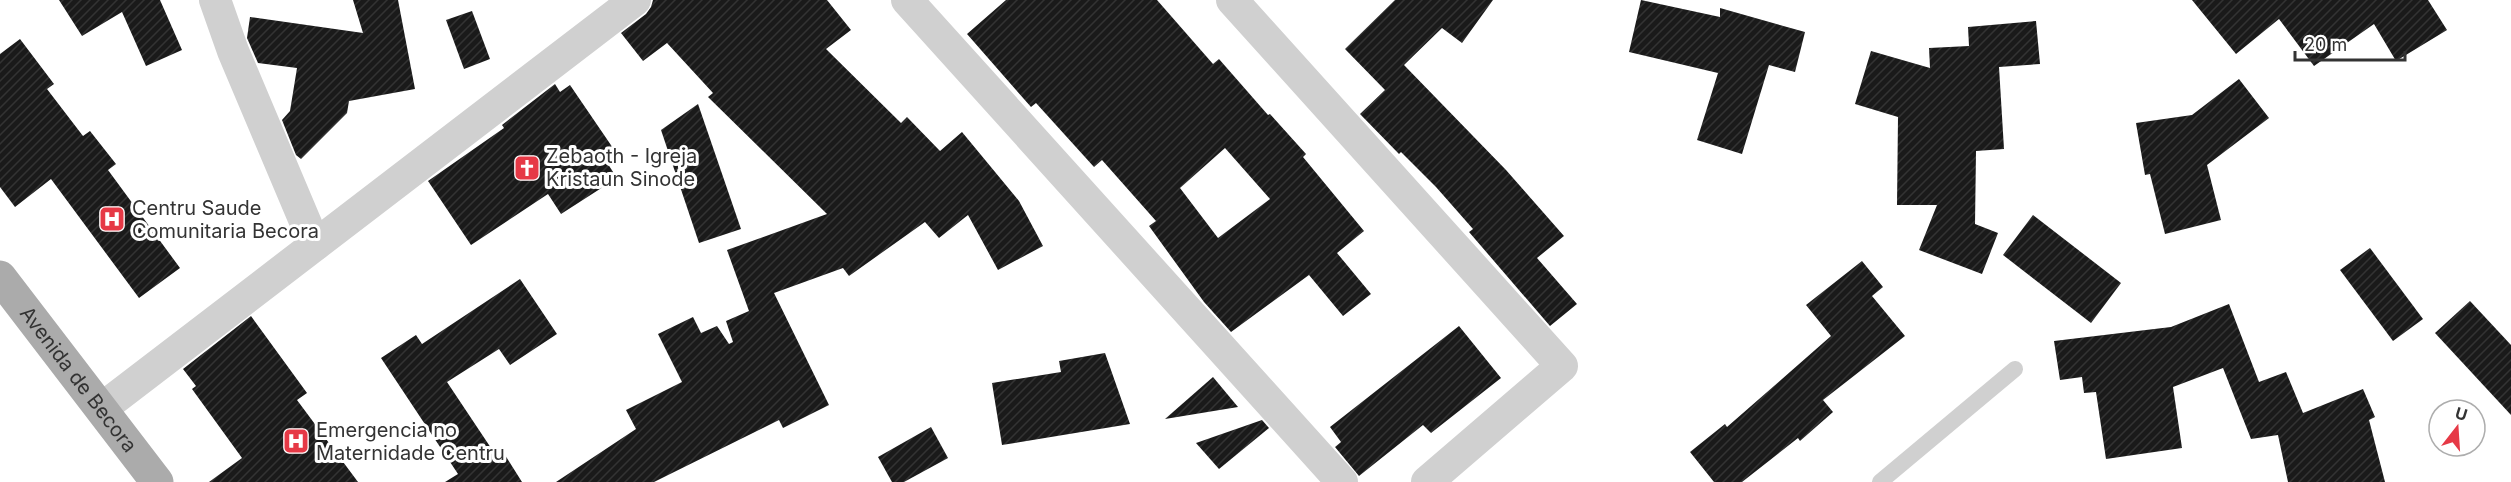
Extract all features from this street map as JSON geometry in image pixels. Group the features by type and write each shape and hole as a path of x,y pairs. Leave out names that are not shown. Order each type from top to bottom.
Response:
{"main road":[{"name":"Avenida de Becora","path":"0,277 157,482"}],"street":[{"path":"215,0 233,51 315,244"},
{"path":"101,409 635,0"},
{"path":"907,0 1342,482"},
{"path":"1232,0 1562,366 1427,482"}],"lane":[{"path":"1880,482 2015,369"}],"building":[{"path":"59,0 160,0 182,50 146,66 122,12 82,36"},
{"path":"353,0 398,0 415,89 349,101 347,113 301,159 296,155 282,120 290,111 297,68 258,63 247,38 250,17 363,33"},
{"path":"653,0 827,0 851,30 826,49 901,123 907,117 940,151 962,132 1019,201 1043,246 998,270 968,215 939,238 925,222 849,276 843,268 774,293 829,405 783,428 779,420 654,482 556,482 636,429 626,410 682,382 658,334 693,317 701,333 717,326 729,344 733,342 726,321 749,311 727,250 827,214 708,97 713,93 667,43 643,61 621,33 646,14"},
{"path":"1006,0 1157,0 1213,64 1219,59 1306,154 1303,157 1364,231 1337,253 1371,294 1343,316 1309,275 1231,332 1204,302 1149,226 1156,221 1102,160 1094,167 1036,103 1031,107 967,34","holes":["1225,148 1270,199 1218,238 1180,188"]},
{"path":"1395,0 1493,0 1462,43 1442,28 1404,65 1506,170 1564,236 1537,258 1577,304 1550,326 1469,232 1473,229 1436,187 1401,152 1399,154 1360,114 1385,90 1345,49"},
{"path":"1641,0 1720,17 1720,8 1805,32 1795,72 1769,65 1742,154 1697,140 1718,73 1629,52"},
{"path":"2192,0 2428,0 2447,30 2396,61 2374,24 2314,66 2279,19 2236,54"},
{"path":"472,11 490,59 464,69 446,20"},
{"path":"2036,21 2040,64 1999,67 2004,149 1976,151 1975,224 1998,233 1982,274 1919,250 1937,205 1897,205 1898,117 1855,104 1871,51 1930,68 1929,48 1969,46 1968,27"},
{"path":"20,39 54,84 47,89 83,136 90,131 116,164 108,170 180,268 139,298 51,179 15,207 0,187 0,54"},
{"path":"2239,79 2269,118 2207,165 2221,220 2165,234 2150,174 2145,175 2136,123 2192,115"},
{"name":"Zebaoth - Igreja Kristaun Sinode","path":"555,84 560,92 570,85 615,151 604,158 617,178 561,214 548,194 471,245 428,181 504,128 502,125"},
{"path":"698,104 741,229 699,243 661,130"},
{"path":"2033,215 2121,283 2091,323 2003,255"},
{"path":"2370,248 2423,319 2393,341 2340,270"},
{"path":"1862,261 1883,287 1872,296 1905,336 1823,400 1833,412 1800,441 1798,438 1742,482 1714,482 1690,452 1725,424 1727,427 1831,336 1806,305"},
{"path":"520,279 557,334 510,365 499,349 447,382 493,451 500,447 522,482 445,482 458,474 381,358 416,335 422,344"},
{"path":"2470,301 2511,345 2511,415 2435,333"},
{"path":"2229,304 2259,382 2286,372 2303,413 2363,389 2375,417 2369,420 2385,482 2288,482 2278,435 2251,439 2223,368 2173,387 2182,448 2106,459 2096,392 2084,393 2082,377 2060,380 2054,341 2171,327"},
{"path":"251,316 307,393 297,400 358,482 209,482 242,458 192,389 196,386 183,369"},
{"path":"1459,326 1501,378 1431,433 1423,425 1359,476 1335,447 1341,442 1330,427"},
{"path":"1105,353 1130,424 1002,445 992,383 1061,372 1059,361"},
{"path":"1213,377 1238,407 1165,419"},
{"path":"1262,420 1269,428 1219,469 1196,443"},
{"path":"931,427 948,458 904,482 892,482 878,457"}],"place":[{"name":"Zebaoth - Igreja Kristaun Sinode","path":"527,168"},
{"name":"Centru Saude Comunitaria Becora","path":"112,219"},
{"name":"Emergencia no Maternidade Centru","path":"296,441"}]}
